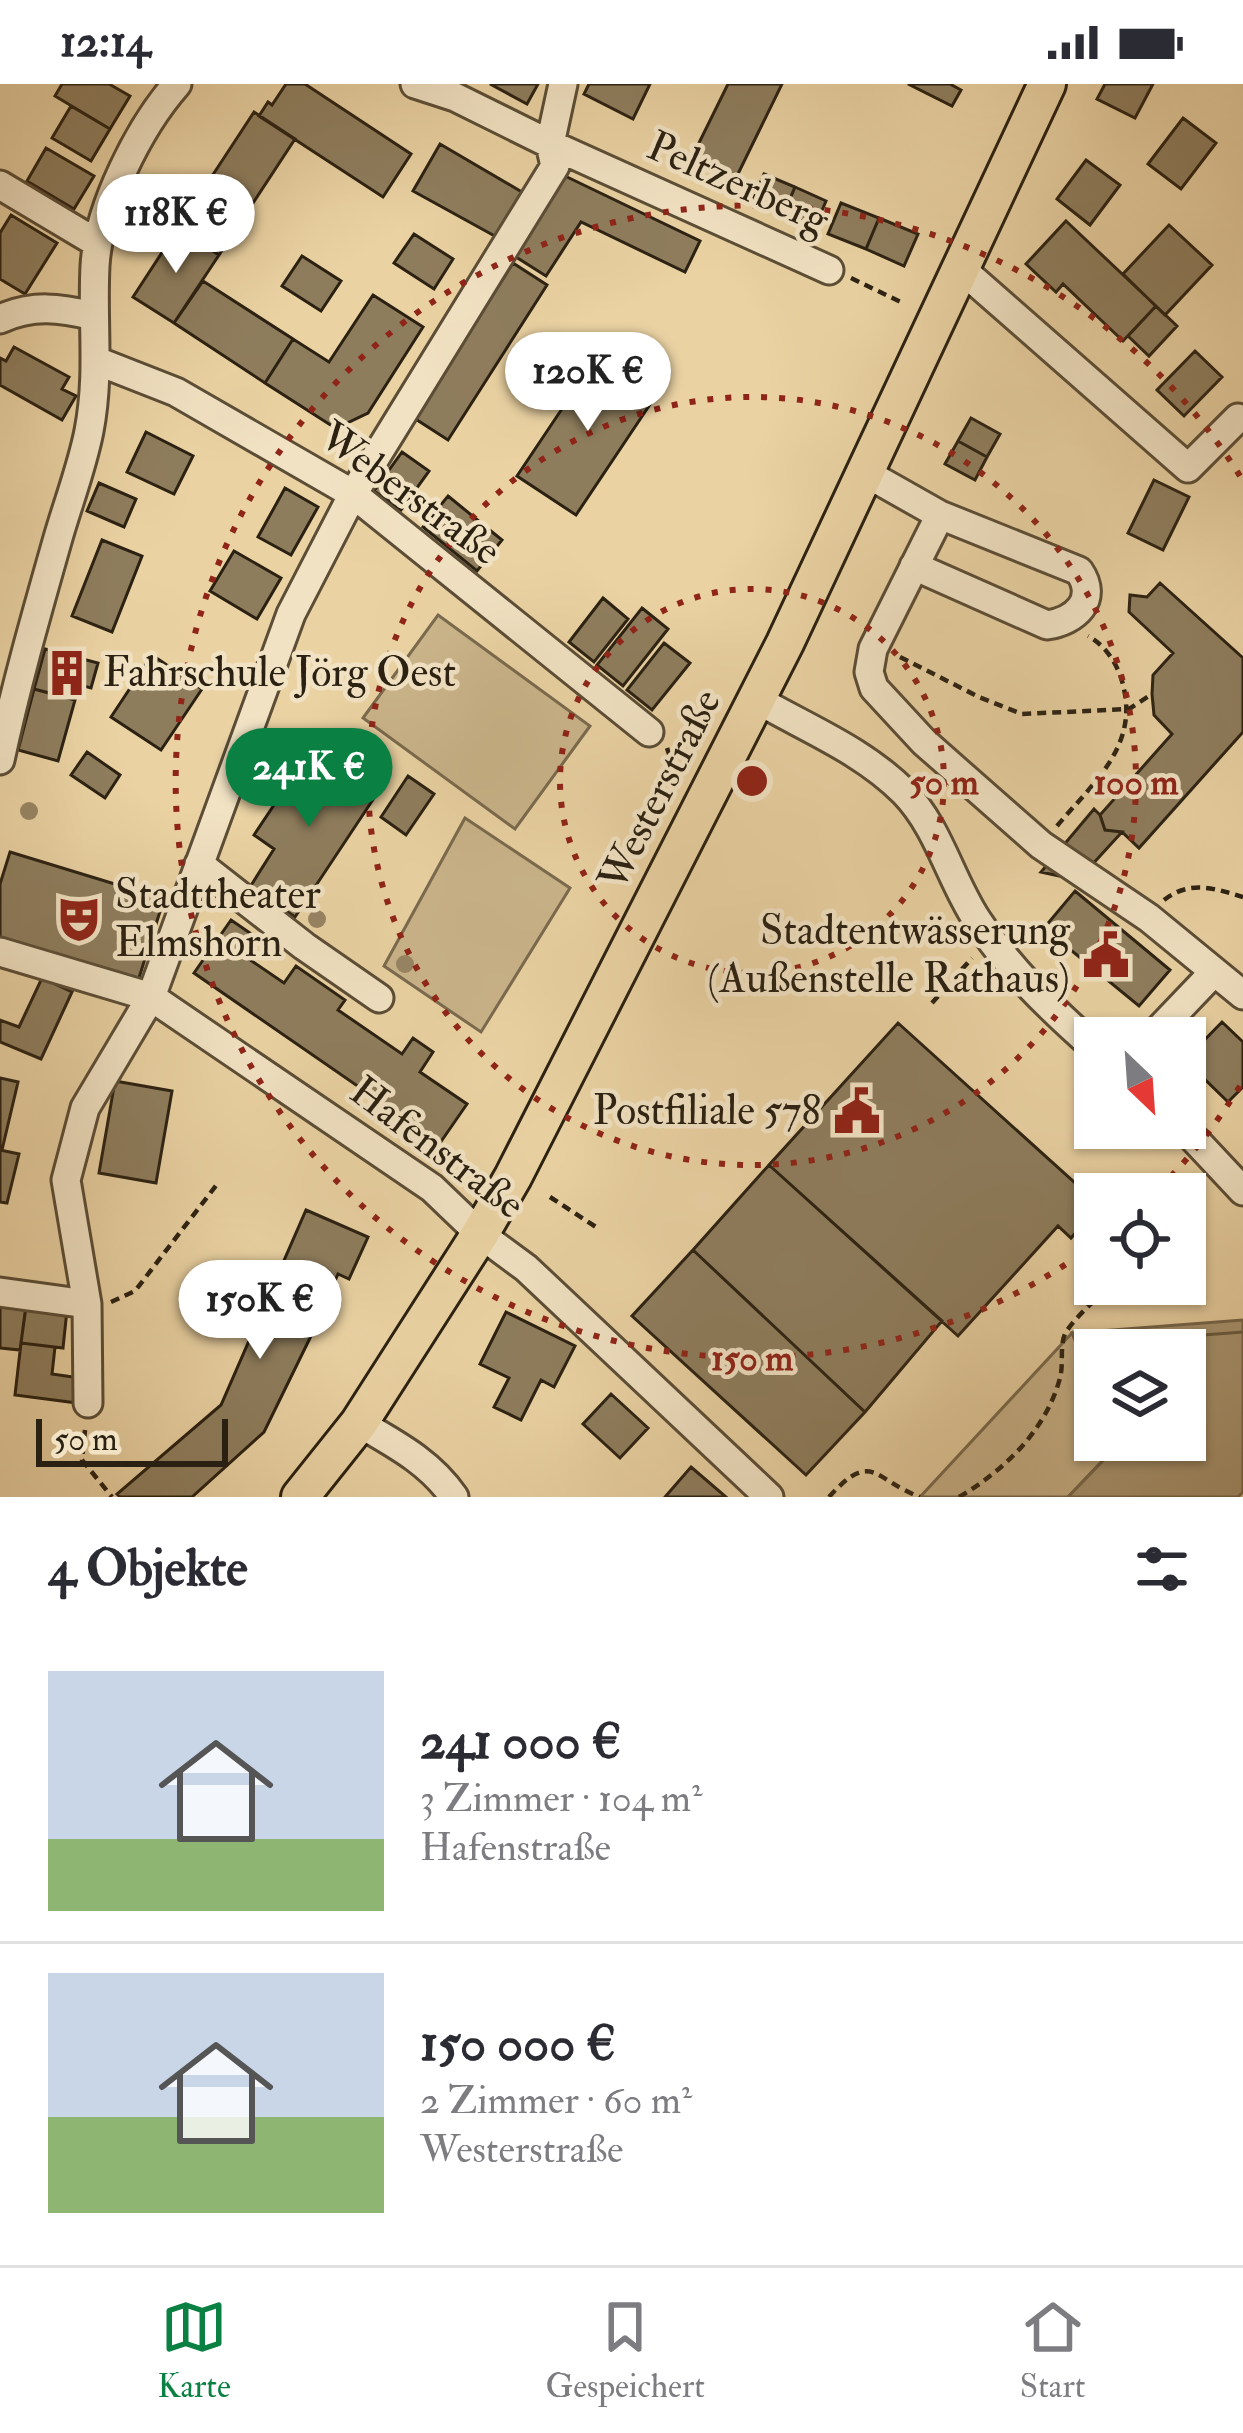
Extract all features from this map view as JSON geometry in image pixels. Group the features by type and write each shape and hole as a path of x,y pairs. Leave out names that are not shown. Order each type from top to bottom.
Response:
{"main road":[{"name":"Westerstraße","path":"300,1497 359,1423 523,1158 785,644 1047,87"}],"street":[{"path":"0,760 17,683 89,432 98,361 94,316 97,243 125,164 161,102 177,84"},
{"name":"Peltzerberg","path":"415,84 455,97 829,270"},
{"path":"88,1403 87,1304 66,1180 85,1108 151,997 291,614 353,494 555,166 550,144 563,84"},
{"path":"0,184 97,243"},
{"path":"959,267 1188,468 1238,418"},
{"path":"0,320 28,309 59,308 94,316"},
{"name":"Weberstraße","path":"98,361 176,392 353,494 650,732"},
{"path":"864,472 940,515 1078,572 1086,581 1085,601 1077,613 1047,625 914,566"},
{"path":"940,515 873,649 869,672 874,688 924,742 1041,844 1149,918 1243,995"},
{"path":"756,699 827,736 905,794 932,831 975,917 1006,962 1074,1028"},
{"path":"199,864 379,998"},
{"name":"Hafenstraße","path":"0,952 151,997 432,1188 480,1234 526,1268 769,1497"},
{"path":"1171,1017 1214,972"},
{"path":"1204,1149 1243,1191"},
{"path":"0,1292 87,1304"},
{"path":"359,1423 439,1475 454,1497"}],"path":[{"path":"829,270 905,304"},
{"path":"1041,844 1105,770 1121,745 1129,709 1120,671 1097,641 1062,622"},
{"path":"900,657 1022,714 1129,709 1151,694"},
{"path":"1149,918 1166,897 1181,888 1243,897"},
{"path":"932,1003 975,955"},
{"path":"87,1304 111,1303 134,1292 218,1183"},
{"path":"550,1197 596,1227"},
{"path":"959,1497 1017,1452 1045,1418 1061,1374 1064,1335 1092,1305"},
{"path":"88,1403 82,1460 112,1497"},
{"path":"829,1497 848,1475 858,1471 878,1473 920,1497"}],"shaded area":[{"path":"438,615 590,726 515,829 363,718"},
{"path":"465,818 570,888 481,1032 384,966"},
{"path":"1072,1333 1074,1461 1102,1461 1068,1497 920,1497"}],"water":[{"path":"1243,1320 1243,1492 1238,1497 1068,1497 1103,1461 1206,1461 1206,1329 1125,1329"}],"building":[{"path":"62,84 109,84 130,96 110,129 55,96"},
{"path":"286,84 305,84 411,154 383,197 259,116"},
{"path":"490,84 538,84 527,104"},
{"path":"589,84 650,84 633,119 584,94"},
{"path":"728,84 782,84 735,180 691,159"},
{"path":"908,84 950,84 961,90 952,106"},
{"path":"1105,84 1153,84 1135,118 1097,99"},
{"path":"71,106 110,129 91,161 52,138"},
{"path":"254,112 295,139 219,255 178,228"},
{"path":"1183,118 1216,143 1181,189 1148,164"},
{"path":"440,144 527,195 502,240 413,191"},
{"path":"46,148 94,176 74,209 27,181"},
{"path":"1086,160 1120,185 1090,225 1057,199"},
{"path":"764,174 795,187 784,213 753,200"},
{"path":"565,176 700,241 685,272 581,222 546,276 516,257"},
{"path":"795,187 826,201 815,227 784,213"},
{"path":"841,203 879,218 866,249 828,234"},
{"path":"11,215 57,243 25,294 0,279 0,233"},
{"path":"879,218 918,234 904,266 866,249"},
{"path":"1066,221 1156,306 1123,341 1063,284 1056,292 1026,264"},
{"path":"1169,225 1212,265 1165,315 1123,274"},
{"path":"178,228 219,255 174,323 133,297"},
{"path":"414,234 453,259 434,289 394,263"},
{"path":"302,256 341,281 321,311 282,286"},
{"path":"513,263 547,285 448,440 414,418"},
{"path":"203,281 293,339 265,383 174,323"},
{"path":"373,295 423,327 368,413 332,426 265,383 293,339 329,362"},
{"path":"1156,306 1177,326 1149,356 1128,336"},
{"path":"14,347 69,377 62,389 76,396 62,420 0,385 0,358 6,361"},
{"path":"1195,351 1222,377 1184,416 1157,390"},
{"path":"600,352 659,391 576,515 517,476"},
{"path":"971,418 1000,434 987,457 958,441"},
{"path":"146,432 193,456 174,494 127,472"},
{"path":"958,441 987,457 975,480 945,464"},
{"path":"402,452 429,471 401,510 374,491"},
{"path":"1154,480 1189,497 1163,550 1128,533"},
{"path":"99,483 136,499 124,527 87,511"},
{"path":"285,488 318,507 291,555 258,537"},
{"path":"448,496 502,540 477,571 423,527"},
{"path":"102,540 142,556 112,632 72,616"},
{"path":"234,551 281,578 257,619 210,591"},
{"path":"1160,583 1243,658 1243,732 1139,848 1122,832 1105,830 1100,815 1172,734 1154,715 1152,694 1153,675 1173,653 1129,612 1130,595 1147,597"},
{"path":"603,598 628,619 594,662 569,642"},
{"path":"642,608 668,629 623,686 597,665"},
{"path":"664,643 690,663 652,710 627,690"},
{"name":"Fahrschule Jörg Oest","path":"45,649 98,663 91,688 73,683 69,698 34,689"},
{"path":"152,655 202,689 161,750 111,717"},
{"path":"34,689 75,700 58,761 18,750"},
{"path":"312,748 378,792 295,917 250,887 274,849 254,835"},
{"path":"87,752 120,775 105,798 71,775"},
{"path":"408,776 434,794 406,835 381,817"},
{"path":"1094,809 1105,830 1122,832 1078,880 1041,872"},
{"name":"Stadttheater Elmshorn","path":"10,852 164,899 138,981 0,939 0,884"},
{"path":"1075,891 1170,970 1139,1006 1044,928"},
{"path":"231,920 253,935 240,953 284,983 296,966 345,1000 338,1010 402,1054 413,1038 433,1052 420,1072 467,1104 440,1143 194,973"},
{"path":"42,978 72,992 41,1059 0,1042 0,1020 19,1027"},
{"path":"1222,1022 1243,1042 1243,1087 1228,1102 1206,1081 1206,1038"},
{"path":"898,1023 1074,1182 1074,1235 1071,1238 1058,1226 958,1336 769,1165"},
{"path":"0,1078 18,1082 2,1150 0,1150"},
{"path":"115,1081 172,1091 156,1183 99,1173"},
{"path":"0,1150 19,1154 7,1203 0,1202"},
{"path":"769,1165 942,1321 865,1412 693,1250"},
{"path":"306,1210 368,1237 349,1279 338,1274 264,1432 192,1497 120,1497 117,1494 221,1405"},
{"path":"693,1250 865,1412 806,1475 632,1316"},
{"path":"0,1304 26,1307 20,1350 0,1348"},
{"path":"26,1305 67,1310 63,1348 21,1343"},
{"path":"506,1312 575,1346 554,1387 541,1380 521,1420 494,1407 509,1378 480,1364"},
{"path":"21,1343 55,1347 52,1374 80,1378 77,1403 15,1395"},
{"path":"611,1394 648,1428 620,1458 583,1424"},
{"path":"691,1467 726,1497 665,1497"}],"place":[{"name":"Fahrschule Jörg Oest","path":"67,673"},
{"name":"Stadttheater Elmshorn","path":"79,919"},
{"name":"Stadtentwässerung (Außenstelle Rathaus)","path":"1106,955"},
{"name":"Postfiliale 578","path":"857,1111"}]}
